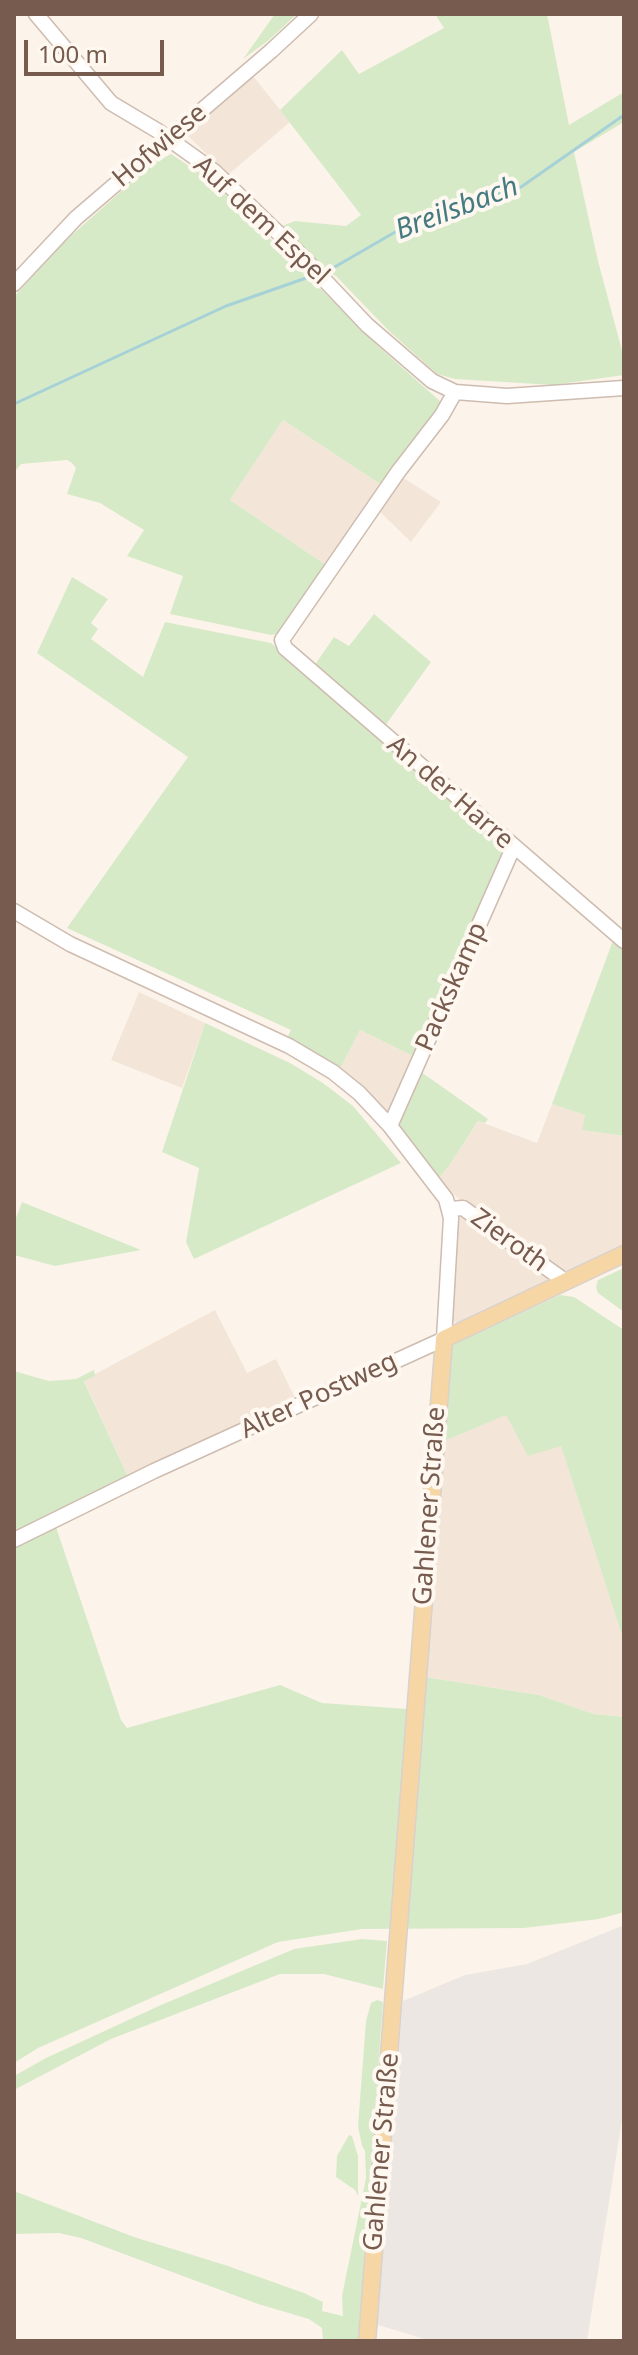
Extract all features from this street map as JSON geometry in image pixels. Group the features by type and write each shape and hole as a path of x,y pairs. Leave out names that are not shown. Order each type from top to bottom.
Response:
{"main road":[{"name":"Alter Postweg","path":"444,1339 624,1254"},
{"name":"Gahlener Straße","path":"367,2341 444,1339"}],"street":[{"name":"Auf dem Espel","path":"36,14 111,103 215,172 402,357 432,381 455,392 507,396 624,388"},
{"name":"Hofwiese","path":"14,284 76,218 311,14"},
{"name":"An der Harre","path":"455,392 442,415 398,472 282,640 285,648 624,941"},
{"name":"Packskamp","path":"390,1126 513,848"},
{"path":"14,911 70,944 311,1059 353,1088 390,1126 446,1199 450,1209"},
{"name":"Zieroth","path":"450,1209 463,1208 565,1281"},
{"name":"Gahlener Straße","path":"444,1339 450,1209"},
{"name":"Alter Postweg","path":"14,1540 154,1471 444,1339"}],"shaded area":[{"path":"253,76 290,122 228,175 188,136 189,131"},
{"path":"283,420 383,486 326,565 230,500"},
{"path":"399,475 441,502 411,542 377,509"},
{"path":"139,992 205,1023 182,1088 111,1060"},
{"path":"360,1030 419,1059 390,1114 340,1069"},
{"path":"552,1104 585,1115 583,1130 624,1136 624,1247 566,1276 465,1205 438,1179 478,1121 537,1143"},
{"path":"464,1215 551,1277 551,1280 461,1324 452,1321 451,1317 458,1219"},
{"path":"215,1310 247,1373 276,1359 296,1400 128,1477 84,1380"},
{"path":"506,1414 561,1445 624,1642 624,1717 594,1714 539,1695 425,1677 442,1442"},
{"path":"624,1925 624,2107 587,2341 431,2341 375,2324 403,2001 465,1975 527,1964"}],"green space":[{"path":"275,14 297,14 243,59"},
{"path":"435,14 547,14 569,125 624,92 624,122 574,152 624,358 624,375 553,385 455,379 437,374 388,330 336,276 323,270 282,226 295,221 346,226 361,215 280,110 342,50 359,74 444,28"},
{"path":"171,154 212,181 379,347 441,402 383,486 283,420 230,500 326,565 277,634 170,614 183,576 127,556 144,530 100,503 67,494 76,468 72,463 67,460 21,464 14,473 14,297 65,241 152,164"},
{"path":"72,577 108,599 91,623 98,629 91,639 143,677 165,622 271,643 502,844 503,857 419,1059 360,1030 340,1069 286,1040 291,1030 67,928 188,757 37,653"},
{"path":"374,614 431,662 382,730 312,669 334,637 349,646"},
{"path":"614,938 624,946 624,1136 582,1130 585,1115 552,1104"},
{"path":"205,1023 290,1063 323,1083 353,1106 401,1163 194,1259 186,1242 199,1168 162,1152"},
{"path":"421,1072 488,1119 485,1123 478,1121 438,1179 396,1125"},
{"path":"22,1202 141,1250 55,1266 14,1255 14,1223"},
{"path":"624,1268 624,1312 598,1293 596,1287 598,1280"},
{"path":"560,1295 574,1297 624,1330 624,1642 561,1446 528,1456 506,1415 442,1442 449,1351 456,1342 462,1336 466,1338"},
{"path":"94,1370 95,1376 84,1381 128,1477 14,1535 14,1371 49,1381 76,1379"},
{"path":"56,1527 121,1720 127,1728 280,1685 322,1703 422,1710 425,1677 539,1695 594,1714 624,1717 624,1912 599,1919 524,1928 362,1929 278,1942 38,2048 14,2063 14,1546"},
{"path":"362,1939 387,1941 383,1989 324,1974 280,1974 111,2039 14,2090 14,2076 161,2005 294,1949"},
{"path":"377,2000 383,2002 358,2341 323,2341 322,2328 309,2319 258,2304 81,2238 59,2233 14,2234 14,2191 134,2237 304,2293 323,2302 322,2311 343,2316 342,2296 366,2178 365,2151 358,2126 366,2021 371,2003"},
{"path":"349,2135 358,2156 358,2196 355,2190 336,2177 337,2156"}],"waterway":[{"name":"Breilsbach","path":"326,272 416,220 521,187 624,115"},
{"name":"Breilsbach","path":"14,404 226,306 312,276"}]}
